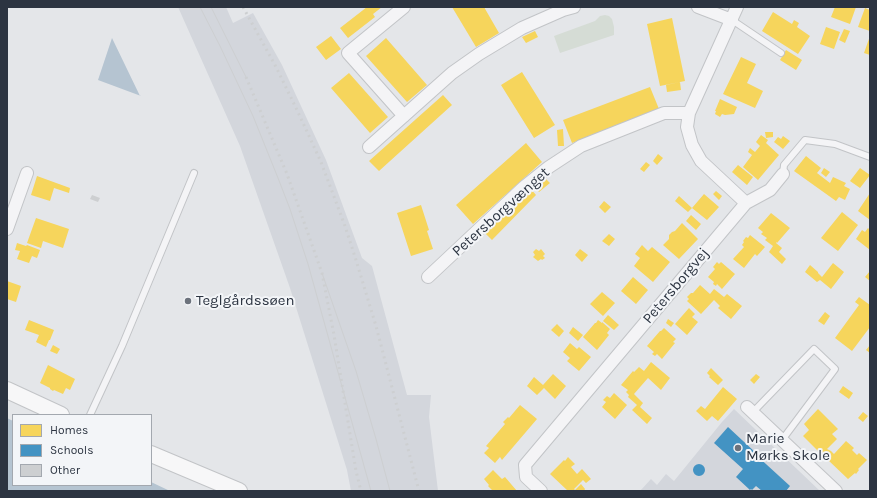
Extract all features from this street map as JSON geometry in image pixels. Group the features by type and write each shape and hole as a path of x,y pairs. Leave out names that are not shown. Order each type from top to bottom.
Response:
{"street":[{"path":"404,7 348,53 404,116"},
{"path":"369,147 452,73 479,54 522,28 563,10 574,7"},
{"path":"698,7 732,20"},
{"path":"737,7 689,113 687,128 688,136 701,161 746,203"},
{"name":"Petersborgvænget","path":"428,277 524,187 581,146 664,113 689,113"},
{"path":"7,229 27,173"},
{"name":"Petersborgvej","path":"541,491 526,477 525,465 746,203 770,190 783,174"},
{"path":"7,390 59,414"},
{"path":"750,409 836,491"},
{"path":"152,454 239,491"}],"lane":[{"path":"732,20 781,53"},
{"name":"Petersborgvej","path":"783,174 784,165 805,140 835,144 870,157"},
{"path":"90,414 122,346 194,173"},
{"path":"750,409 814,349 835,369 782,440"}],"shaded area":[{"path":"178,7 226,7 233,23 253,13 282,65 326,160 362,258 372,266 407,395 431,395 429,417 438,491 351,491 347,470 290,288 240,146"},
{"path":"605,15 612,19 614,35 560,53 554,36 595,21 600,16"},
{"name":"Marie Mørks Skole","path":"734,409 820,491 640,491 651,479 657,485 666,474 674,481"}],"water":[{"path":"112,38 140,96 98,80"},
{"path":"7,418 12,420 12,486 152,486 152,482 170,491 7,491"}],"building: Homes":[{"path":"367,7 382,7 373,14 375,17 348,38 340,28"},
{"path":"452,7 484,7 499,33 476,47"},
{"path":"835,7 856,7 850,24 831,17"},
{"path":"865,8 870,10 870,31 858,27"},
{"path":"773,12 792,24 794,20 799,23 797,27 810,36 798,54 762,31"},
{"path":"672,18 685,81 660,86 647,24"},
{"path":"826,27 840,32 834,49 820,44"},
{"path":"844,29 850,31 845,43 839,40"},
{"path":"535,31 538,37 526,43 522,37"},
{"path":"331,36 341,49 326,60 316,47"},
{"path":"870,36 870,55 864,53"},
{"path":"386,38 427,85 407,102 366,56"},
{"path":"786,50 802,60 796,70 780,60"},
{"path":"741,57 756,64 747,83 763,91 755,108 723,94"},
{"path":"522,72 555,125 534,138 501,85"},
{"path":"349,73 388,117 370,133 331,88"},
{"path":"680,82 681,90 667,92 666,85"},
{"path":"650,87 659,109 572,143 563,120"},
{"path":"443,95 452,105 379,171 369,161"},
{"path":"720,99 737,107 734,114 722,114 720,117 715,114"},
{"path":"563,129 564,146 558,146 557,130"},
{"path":"765,132 773,132 773,137 766,138"},
{"path":"761,135 768,140 766,143 779,155 758,180 743,167 752,155 748,152 750,148 755,152 760,146 756,142"},
{"path":"783,136 790,141 783,149 774,142 778,137 781,139"},
{"path":"526,143 542,162 473,224 456,205"},
{"path":"658,154 663,158 657,165 653,161"},
{"path":"806,156 821,168 817,173 830,183 833,177 846,183 844,186 850,189 845,200 839,197 836,201 794,171"},
{"path":"646,162 650,165 644,172 640,169"},
{"path":"738,165 753,177 747,185 732,172"},
{"path":"824,168 830,172 826,177 821,173"},
{"path":"860,168 870,175 860,188 850,181"},
{"path":"37,176 70,188 69,193 54,188 50,201 31,195"},
{"path":"544,177 550,183 539,192 534,186"},
{"path":"530,188 536,195 492,240 483,231"},
{"path":"716,191 722,196 719,200 713,194"},
{"path":"870,193 870,220 858,211"},
{"path":"704,194 719,207 707,220 692,208"},
{"path":"679,196 692,208 688,212 675,201"},
{"path":"604,201 611,207 605,213 599,207"},
{"path":"421,205 433,249 411,256 397,213"},
{"path":"842,212 858,225 838,251 821,238"},
{"path":"771,213 790,228 777,243 776,242 776,243 782,248 779,252 786,259 782,264 769,252 773,246 765,240 767,238 761,234 763,232 758,228"},
{"path":"691,215 701,224 696,230 686,221"},
{"path":"36,218 69,229 63,248 43,241 41,248 27,243"},
{"path":"682,223 698,239 679,259 663,245 669,239 669,235"},
{"path":"868,228 870,230 870,250 856,239 862,230 865,232"},
{"path":"609,234 615,239 609,246 602,241"},
{"path":"750,235 765,247 757,256 755,254 744,268 733,259 744,247 742,245 744,242 743,241"},
{"path":"17,243 40,250 37,258 32,256 29,263 17,259 20,251 15,250"},
{"path":"642,245 648,251 652,247 670,262 653,282 634,266 640,258 635,254"},
{"path":"536,249 539,251 541,249 545,254 543,256 545,258 538,261 533,257 535,255 533,252"},
{"path":"580,249 588,255 582,262 575,255"},
{"path":"717,262 719,264 721,262 735,274 722,289 717,284 716,286 713,284 714,282 708,277 715,269 713,267"},
{"path":"833,263 844,272 831,289 820,280 817,282 805,272 810,265 822,277"},
{"path":"870,271 870,281 865,277"},
{"path":"633,277 648,290 636,304 621,291"},
{"path":"7,281 21,286 16,302 7,299"},
{"path":"700,285 710,294 714,289 724,297 727,294 742,306 731,319 718,308 720,306 714,300 701,314 687,301 689,299 687,297"},
{"path":"602,292 615,303 603,316 590,304"},
{"path":"859,297 870,305 870,327 852,351 835,338 859,305 855,302"},
{"path":"689,308 695,314 692,317 698,322 687,335 675,324"},
{"path":"825,312 830,316 824,325 818,321"},
{"path":"608,315 619,325 614,330 603,321"},
{"path":"668,319 674,323 671,327 666,323"},
{"path":"29,320 54,330 46,347 36,342 39,335 25,330"},
{"path":"598,320 610,329 607,333 609,335 597,350 583,337"},
{"path":"557,324 564,331 559,337 551,330"},
{"path":"573,327 583,335 578,341 569,333"},
{"path":"664,328 676,339 673,342 675,343 662,359 657,354 655,356 652,354 654,352 647,346"},
{"path":"570,343 577,349 579,347 591,357 579,371 567,361 570,358 563,352"},
{"path":"53,345 60,349 57,354 50,351"},
{"path":"870,345 870,353 866,350"},
{"path":"651,362 670,378 661,390 648,378 634,394 643,403 640,407 652,418 647,424 632,410 637,405 628,397 629,395 626,392 628,390 621,385 633,371 634,372 639,367 644,371"},
{"path":"48,365 75,379 70,390 66,388 63,394 54,390 53,391 40,383"},
{"path":"711,368 723,380 718,385 709,377 710,376 707,373"},
{"path":"553,374 566,386 555,399 544,388 537,395 527,386 534,377 543,385"},
{"path":"756,374 760,377 754,384 750,380"},
{"path":"843,386 853,393 849,399 839,392"},
{"path":"723,387 737,399 718,421 712,416 707,421 696,411 701,406 705,409"},
{"path":"614,393 627,405 615,419 602,407 606,402 603,400 607,396 610,398"},
{"path":"520,405 537,419 502,460 500,457 495,463 484,453 489,448 486,446 505,424 503,422 508,417 509,418"},
{"path":"818,409 838,429 832,434 837,439 827,449 834,454 846,441 854,448 852,450 857,455 859,453 867,460 858,469 859,470 856,474 855,473 848,479 828,460 829,459 823,454 822,455 803,436 809,430 804,424"},
{"path":"863,412 868,416 863,422 858,418"},
{"path":"568,457 575,464 571,467 577,474 582,469 591,479 586,483 583,480 574,489 575,490 581,484 585,489 584,491 568,491 550,474"},
{"path":"493,470 502,479 505,477 517,491 493,491 484,479"}],"building: Schools":[{"path":"728,427 790,486 786,491 762,491 756,486 750,490 736,477 743,469 714,443"},
{"path":"697,464 701,464 705,470 701,476 697,476 693,472 693,468"}],"building: Other":[{"path":"92,195 100,198 98,202 90,199"}],"tram line":[{"path":"200,7 253,116 290,209 308,264 371,491"},
{"path":"211,7 246,77"},
{"path":"322,273 356,371 390,491"}],"railway":[{"path":"243,7 276,67 297,110 321,162 345,226 376,326 419,491"},
{"path":"246,77 287,174 322,273 334,335 356,471 361,491"}],"place":[{"name":"Teglgårdssøen","path":"188,301"},
{"name":"Marie Mørks Skole","path":"738,448"}]}
